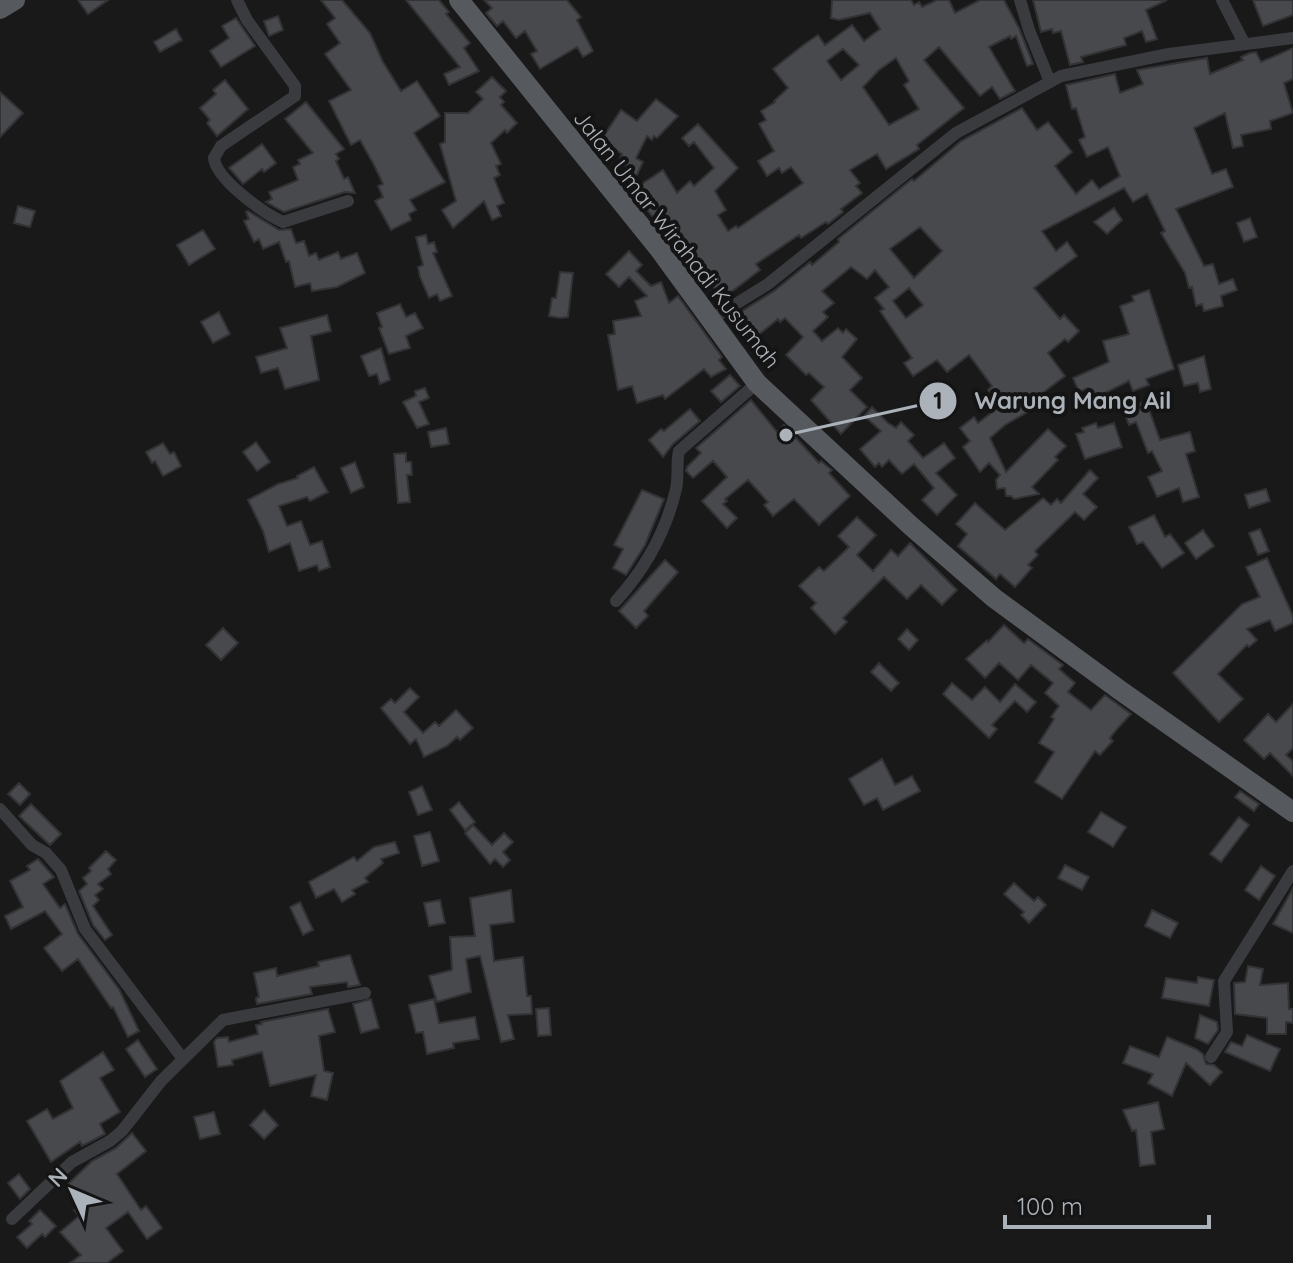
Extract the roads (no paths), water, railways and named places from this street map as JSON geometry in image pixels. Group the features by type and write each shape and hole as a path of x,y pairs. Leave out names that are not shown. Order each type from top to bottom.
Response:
{"main road":[{"path":"0,9 15,0"},
{"name":"Jalan Umar Wirahadi Kusumah","path":"459,0 660,250 757,383 911,526 994,598 1293,812"}],"street":[{"path":"237,0 247,20 295,86 295,96 221,146 214,158 217,172 244,196 283,222 348,201"},
{"path":"1020,0 1050,82"},
{"path":"1222,0 1244,43"},
{"path":"710,320 768,284 956,133 1050,82 1071,72 1169,54 1293,38"},
{"path":"616,601 640,573 658,540 675,490 679,451 757,383"},
{"path":"0,809 32,845 46,853 61,870 85,929 183,1059"},
{"path":"1211,1057 1227,1032 1224,981 1293,871"},
{"path":"12,1219 64,1169 122,1131 161,1081 223,1020 365,993"}],"place":[{"name":"Warung Mang Ail","path":"786,435"}]}
